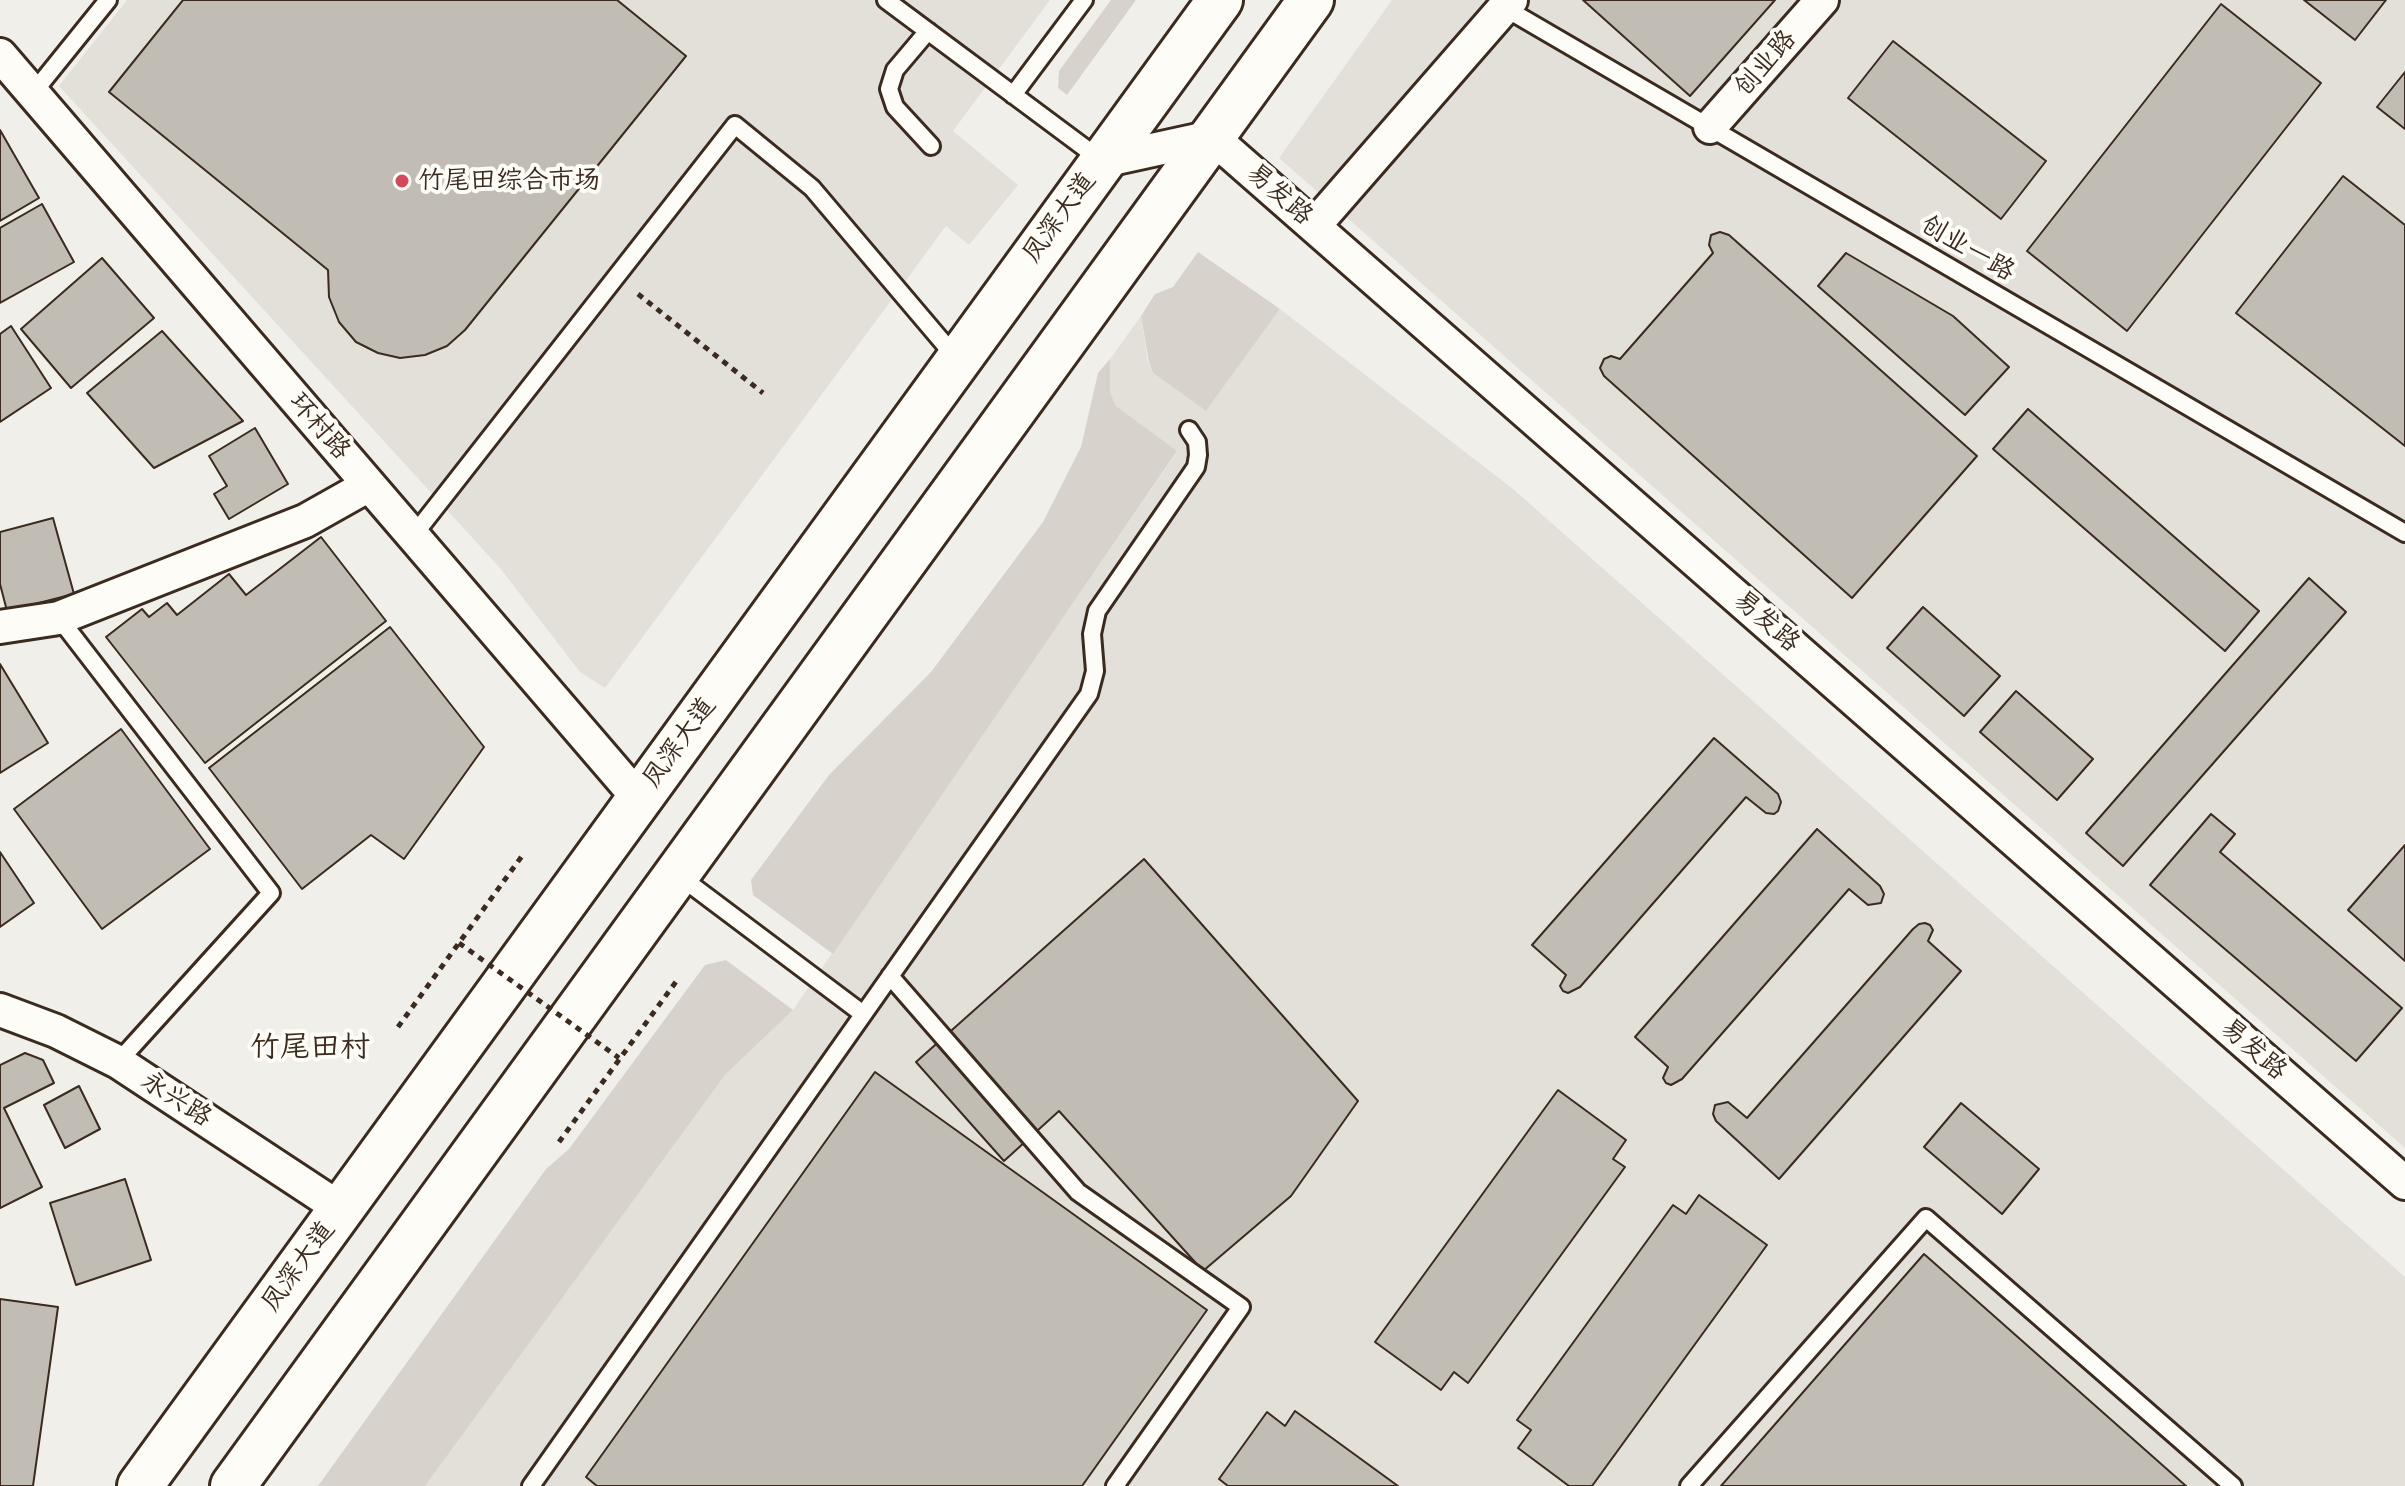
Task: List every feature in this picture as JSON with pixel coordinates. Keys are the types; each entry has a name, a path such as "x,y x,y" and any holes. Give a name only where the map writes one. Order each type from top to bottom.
{"highway":[{"name":"凤深大道","path":"140,1486 1220,0"},
{"path":"233,1486 1311,0"}],"street":[{"name":"创业路","path":"1710,127 1822,0"},
{"path":"1314,226 1508,4"},
{"name":"环村路","path":"0,55 639,799"},
{"path":"1102,161 1212,137"},
{"name":"易发路","path":"1212,137 2405,1183"},
{"path":"0,627 59,618 305,521 369,485"},
{"name":"永兴路","path":"0,1010 56,1031 118,1062 341,1209"}],"lane":[{"path":"33,93 108,0"},
{"path":"886,0 1102,161"},
{"path":"1013,95 1084,0"},
{"name":"创业一路","path":"1508,4 1710,127 2405,533"},
{"path":"928,31 895,70 889,89 895,107 931,146"},
{"path":"413,536 735,125 812,188 958,360"},
{"path":"531,1486 1089,694 1095,671 1092,634 1097,611 1196,467 1197,442 1189,430"},
{"path":"59,618 271,893 118,1062"},
{"path":"677,874 863,1014"},
{"path":"890,976 1078,1192 1241,1307 1115,1486"},
{"path":"1689,1486 1926,1218 2233,1486"}],"path":[{"path":"616,277 763,393"},
{"path":"398,1027 522,856"},
{"path":"459,943 619,1058"},
{"path":"559,1142 678,979"}],"shaded area":[{"name":"竹尾田综合市场","path":"127,0 1050,0 953,131 1018,185 969,245 946,226 605,688 580,672 500,568 59,86"},
{"path":"1111,0 1136,0 1067,95 1058,88 1059,71"},
{"path":"1392,0 2405,0 2405,1148 1279,158"},
{"path":"1198,252 1280,309 1206,411 1153,373 1141,316 1155,294 1173,287"},
{"path":"1280,309 1513,489 2405,1277 2405,1486 425,1486 725,1075 793,1010 1177,452 1116,406 1110,394 1110,359 1141,316 1148,362 1153,373 1206,411"},
{"path":"1110,359 1110,393 1116,406 1177,451 833,954 753,895 751,880 829,775 931,672 1043,522 1081,447 1098,373"},
{"path":"726,960 793,1010 725,1075 425,1486 318,1486 546,1169 569,1149 705,965"}],"building":[{"name":"竹尾田综合市场","path":"183,0 617,0 686,56 465,330 447,346 425,355 400,358 378,353 356,342 339,322 329,297 328,270 109,92"},
{"path":"1583,0 1775,0 1690,96"},
{"path":"2304,0 2386,0 2355,40"},
{"path":"2221,4 2321,83 2127,331 2027,251"},
{"path":"1893,41 2046,161 2001,219 1848,98"},
{"path":"2405,72 2405,129 2377,107"},
{"path":"0,130 39,198 0,221"},
{"path":"2343,176 2405,225 2405,446 2236,313"},
{"path":"42,204 74,262 0,303 0,228"},
{"path":"1720,232 1729,235 1977,456 1852,598 1604,376 1600,368 1604,359 1611,356 1620,359 1713,253 1709,245 1711,235"},
{"path":"1846,253 1953,316 2009,367 1965,415 1818,286"},
{"path":"102,258 154,318 71,388 21,329"},
{"path":"11,326 51,388 0,422 0,334"},
{"path":"162,331 243,421 154,468 87,393"},
{"path":"2028,409 2259,611 2225,651 1993,449"},
{"path":"255,428 288,484 229,519 214,494 227,486 209,456"},
{"path":"53,518 74,594 7,611 0,584 0,532"},
{"path":"321,537 386,621 205,763 106,637 142,609 149,617 167,603 177,615 229,574 246,595"},
{"path":"2309,578 2346,612 2123,866 2086,833"},
{"path":"1923,607 2000,676 1964,716 1887,648"},
{"path":"390,627 484,747 404,859 371,835 302,889 209,768"},
{"path":"0,664 48,743 0,773"},
{"path":"2016,691 2093,759 2057,800 1980,732"},
{"path":"121,729 210,849 102,929 14,809"},
{"path":"1714,738 1778,794 1781,802 1778,811 1766,813 1746,797 1580,987 1568,993 1563,991 1560,986 1566,975 1532,945"},
{"path":"2211,814 2235,834 2220,852 2402,1008 2356,1061 2150,885"},
{"path":"1817,829 1880,886 1884,894 1881,903 1868,905 1849,889 1682,1079 1671,1085 1666,1083 1663,1078 1668,1067 1635,1037"},
{"path":"2405,845 2405,961 2348,910"},
{"path":"0,852 34,903 0,927"},
{"path":"1144,859 1358,1101 1291,1196 1203,1271 1059,1111 1004,1161 916,1062"},
{"path":"1925,923 1933,930 1928,941 1961,971 1779,1179 1716,1121 1713,1114 1715,1105 1728,1102 1747,1118 1913,929"},
{"path":"25,1053 43,1060 54,1083 4,1108 42,1187 0,1208 0,1065"},
{"path":"875,1072 1207,1310 1082,1486 597,1486 586,1477"},
{"path":"79,1086 100,1129 65,1148 44,1105"},
{"path":"1558,1090 1626,1140 1613,1159 1625,1167 1468,1383 1454,1372 1441,1390 1375,1342"},
{"path":"1961,1103 2039,1169 2002,1214 1924,1147"},
{"path":"125,1179 151,1260 76,1285 50,1203"},
{"path":"1699,1195 1767,1245 1592,1486 1569,1486 1518,1448 1531,1430 1517,1420 1673,1205 1686,1214"},
{"path":"1924,1254 2186,1486 1721,1486"},
{"path":"0,1299 58,1307 33,1486 0,1486"},
{"path":"1295,1411 1398,1486 1228,1486 1219,1479 1267,1412 1285,1426"}],"place":[{"name":"竹尾田综合市场","path":"402,181"}],"district":[{"name":"竹尾田村","path":"310,1048"}]}
